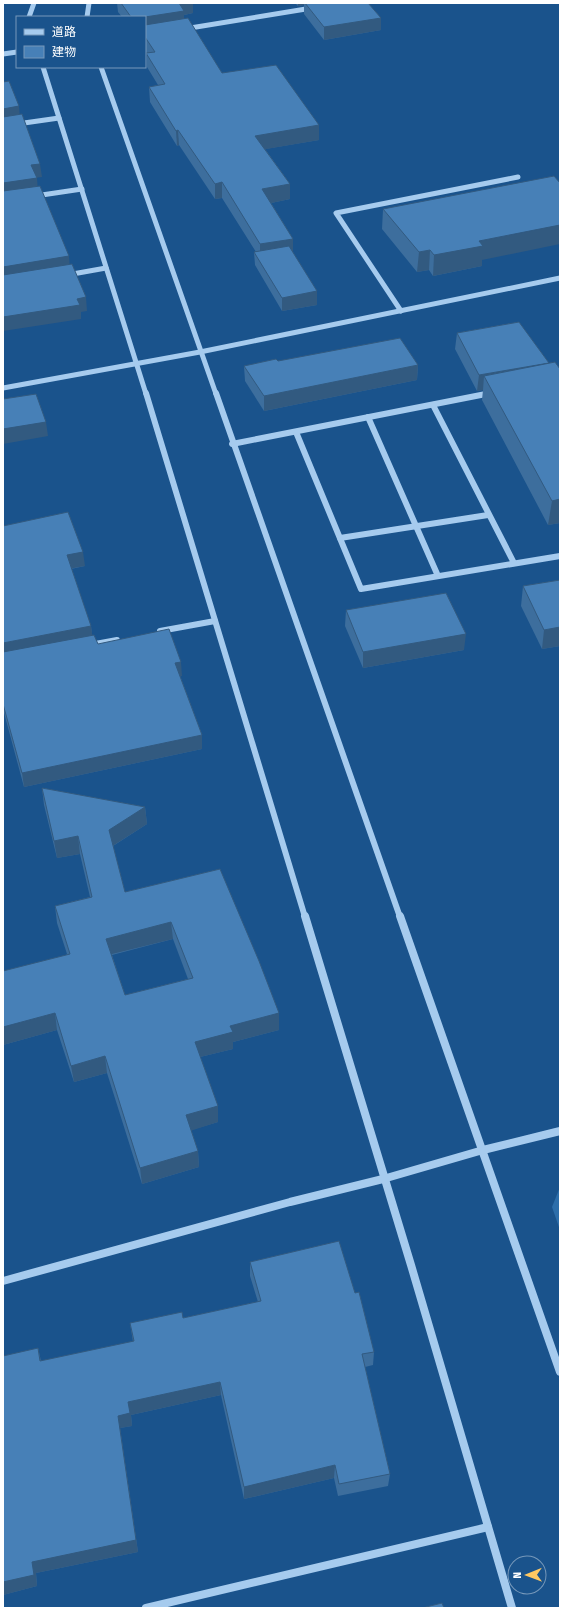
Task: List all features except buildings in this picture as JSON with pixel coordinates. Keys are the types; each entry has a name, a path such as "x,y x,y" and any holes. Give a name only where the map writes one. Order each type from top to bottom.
{"street":[{"path":"30,16 34,3"},
{"path":"87,16 89,3"},
{"path":"176,30 318,7"},
{"path":"3,54 16,52"},
{"path":"43,68 215,621 512,1608"},
{"path":"101,68 232,444 483,1150 560,1372"},
{"path":"3,126 59,118"},
{"path":"401,311 336,213 518,177"},
{"path":"27,198 82,189"},
{"path":"62,275 106,268"},
{"path":"3,388 200,352 560,278"},
{"path":"232,444 500,392"},
{"path":"433,405 488,515 514,563"},
{"path":"368,418 438,576"},
{"path":"296,432 361,589 560,556"},
{"path":"340,538 488,515"},
{"path":"152,633 215,621"},
{"path":"82,647 121,639"},
{"path":"3,1282 290,1202 384,1179 483,1150 560,1131"},
{"path":"146,1608 488,1526"}],"shaded area":[{"path":"560,1187 560,1230 552,1207"}]}
